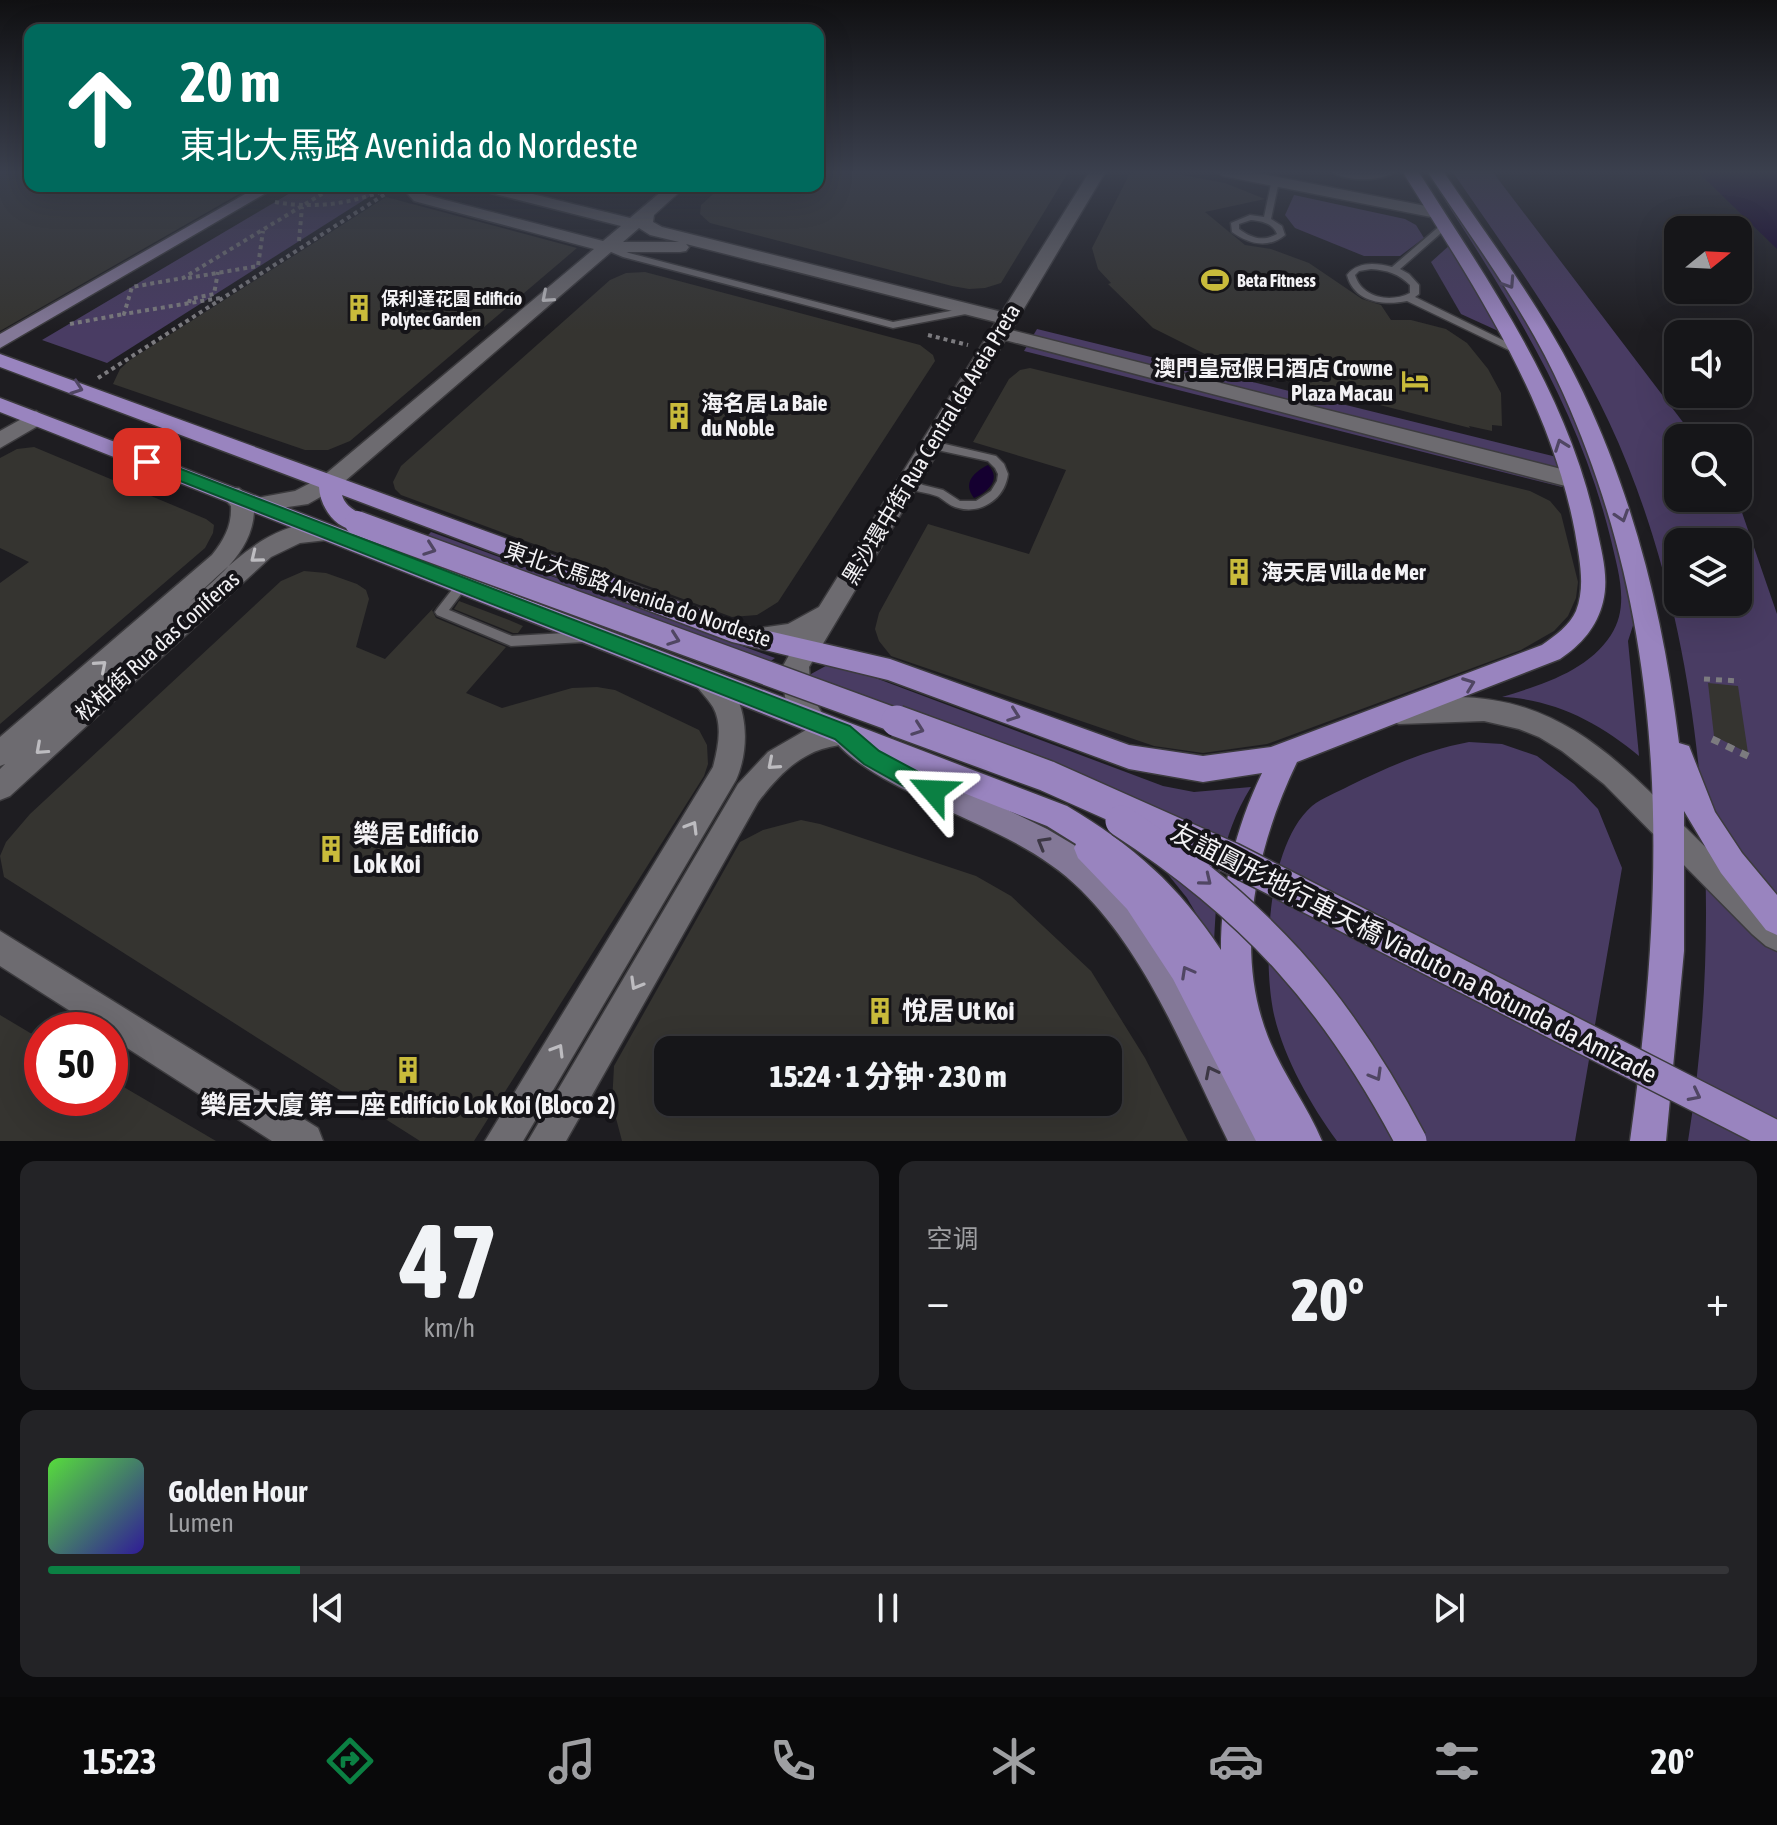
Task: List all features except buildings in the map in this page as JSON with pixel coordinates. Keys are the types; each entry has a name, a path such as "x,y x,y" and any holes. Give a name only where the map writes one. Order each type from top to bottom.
{"main road":[{"path":"0,342 216,224"},
{"name":"東北大馬路 Avenida do Nordeste","path":"0,360 741,635 890,670 1147,762 1184,768 1221,768 1256,764 1538,658 1561,646 1578,629 1589,611 1593,579 1587,527 1556,431 1520,352 1443,224"},
{"path":"1470,224 1530,314 1592,435 1611,482 1639,576 1655,652 1664,719 1671,833 1669,965 1648,1141"},
{"path":"0,405 1057,816 1097,838 1168,901 1199,942 1304,1141"},
{"name":"友誼圓形地行車天橋 Viaduto na Rotunda da Amizade","path":"330,482 330,499 334,507 357,523 1047,776 1231,858 1777,1137"},
{"path":"1664,719 1695,805 1745,881 1777,919"},
{"path":"843,733 871,757 1066,857 1102,892 1135,935 1172,996 1247,1141"},
{"path":"1250,1034 1235,955 1236,910 1251,835 1287,753"},
{"name":"友誼圓形地行車天橋 Viaduto na Rotunda da Amizade","path":"1047,776 1140,832 1188,866 1278,945 1319,990 1344,1024 1375,1072 1411,1141"},
{"path":"1057,816 1138,898 1185,967 1275,1141"}],"street":[{"path":"520,224 607,247 730,249"},
{"path":"258,505 300,498 330,482 634,224"},
{"path":"646,224 649,228 972,310 999,334 1573,480"},
{"name":"黑沙環中街 Rua Central da Areia Preta","path":"813,721 802,707 795,687 796,666 1066,224"},
{"path":"0,441 36,418"},
{"name":"松柏街 Rua das Coníferas","path":"3,748 220,561 231,548 243,521 242,503 231,494"},
{"name":"松柏街 Rua das Coníferas","path":"0,787 263,551 296,535 328,533"},
{"path":"741,635 765,638 789,635 810,626 834,605"},
{"path":"503,1141 726,771 733,738 728,703 706,680"},
{"path":"1396,712 1475,708 1517,716 1549,728 1580,746 1609,768 1777,935"},
{"path":"546,1141 754,784 767,767 798,746 843,733"},
{"path":"0,947 305,1141"}],"lane":[{"path":"1235,224 1239,234 1250,239 1276,239 1281,235 1280,229 1273,224"},
{"path":"1394,270 1436,224"},
{"path":"607,247 626,255 893,325 972,310"},
{"path":"1362,267 1394,270 1414,283 1416,291 1409,298 1394,301 1375,298 1357,288 1351,279 1354,271 1362,267"},
{"path":"1409,298 1520,352"},
{"path":"909,482 916,488 935,492 964,506 985,502 999,490 1003,474 996,459 943,444 932,445"},
{"path":"462,585 441,612 511,641 595,636"}],"path":[{"path":"183,278 272,224"},
{"path":"299,241 300,224"},
{"path":"80,389 337,224"},
{"path":"225,297 124,314 132,287 258,266 263,230"},
{"path":"189,303 190,299 214,294 218,272"},
{"path":"893,325 999,334"},
{"path":"1704,679 1740,681"},
{"path":"1712,739 1754,759"}],"shaded area":[{"path":"237,224 326,224 107,363 42,340"},
{"path":"1292,224 1415,224 1424,238 1400,256 1364,256"},
{"path":"1460,224 1468,224 1525,312 1585,429 1640,604 1628,641 1639,756 1608,733 1575,715 1540,702 1502,697 1562,675 1601,648 1617,624 1621,588 1596,488 1578,439 1535,348"},
{"path":"1488,224 1532,224 1664,397 1664,408 1672,408 1684,424 1664,424 1664,512 1742,512 1747,528 1664,528 1664,578 1642,504 1609,422 1556,325"},
{"path":"1752,224 1777,224 1777,249 1752,225"},
{"path":"1451,244 1507,335 1461,314 1431,262"},
{"path":"1037,329 1561,458 1562,487 1024,351"},
{"path":"988,465 994,475 992,484 974,498 969,488 971,478"},
{"path":"431,532 775,658 756,672 736,675 412,552"},
{"path":"1752,542 1777,614 1777,1141 1688,1141 1699,1054 1705,963 1705,869 1700,776 1687,682 1673,616 1752,616"},
{"path":"833,662 1163,786 1194,792 1251,787 1240,806 1226,844 1219,882 1214,944 1187,898 1133,831 811,690 811,674"},
{"path":"1469,742 1502,744 1537,756 1574,784 1598,809 1622,868 1575,1141 1337,1141 1298,1078 1273,1010 1269,932 1277,873 1297,824 1320,800 1408,760"}],"place":[{"name":"Beta Fitness","path":"1215,280"},
{"name":"保利達花園 Edificío Polytec Garden","path":"359,308"},
{"name":"澳門皇冠假日酒店 Crowne Plaza Macau","path":"1415,381"},
{"name":"海名居 La Baie du Noble","path":"679,416"},
{"name":"海天居 Villa de Mer","path":"1239,572"},
{"name":"樂居 Edifício Lok Koi","path":"331,849"},
{"name":"悅居 Ut Koi","path":"880,1011"},
{"name":"樂居大廈 第二座 Edifício Lok Koi (Bloco 2)","path":"408,1070"}],"route":[{"path":"147,462 843,733 871,757 933,791"}]}
